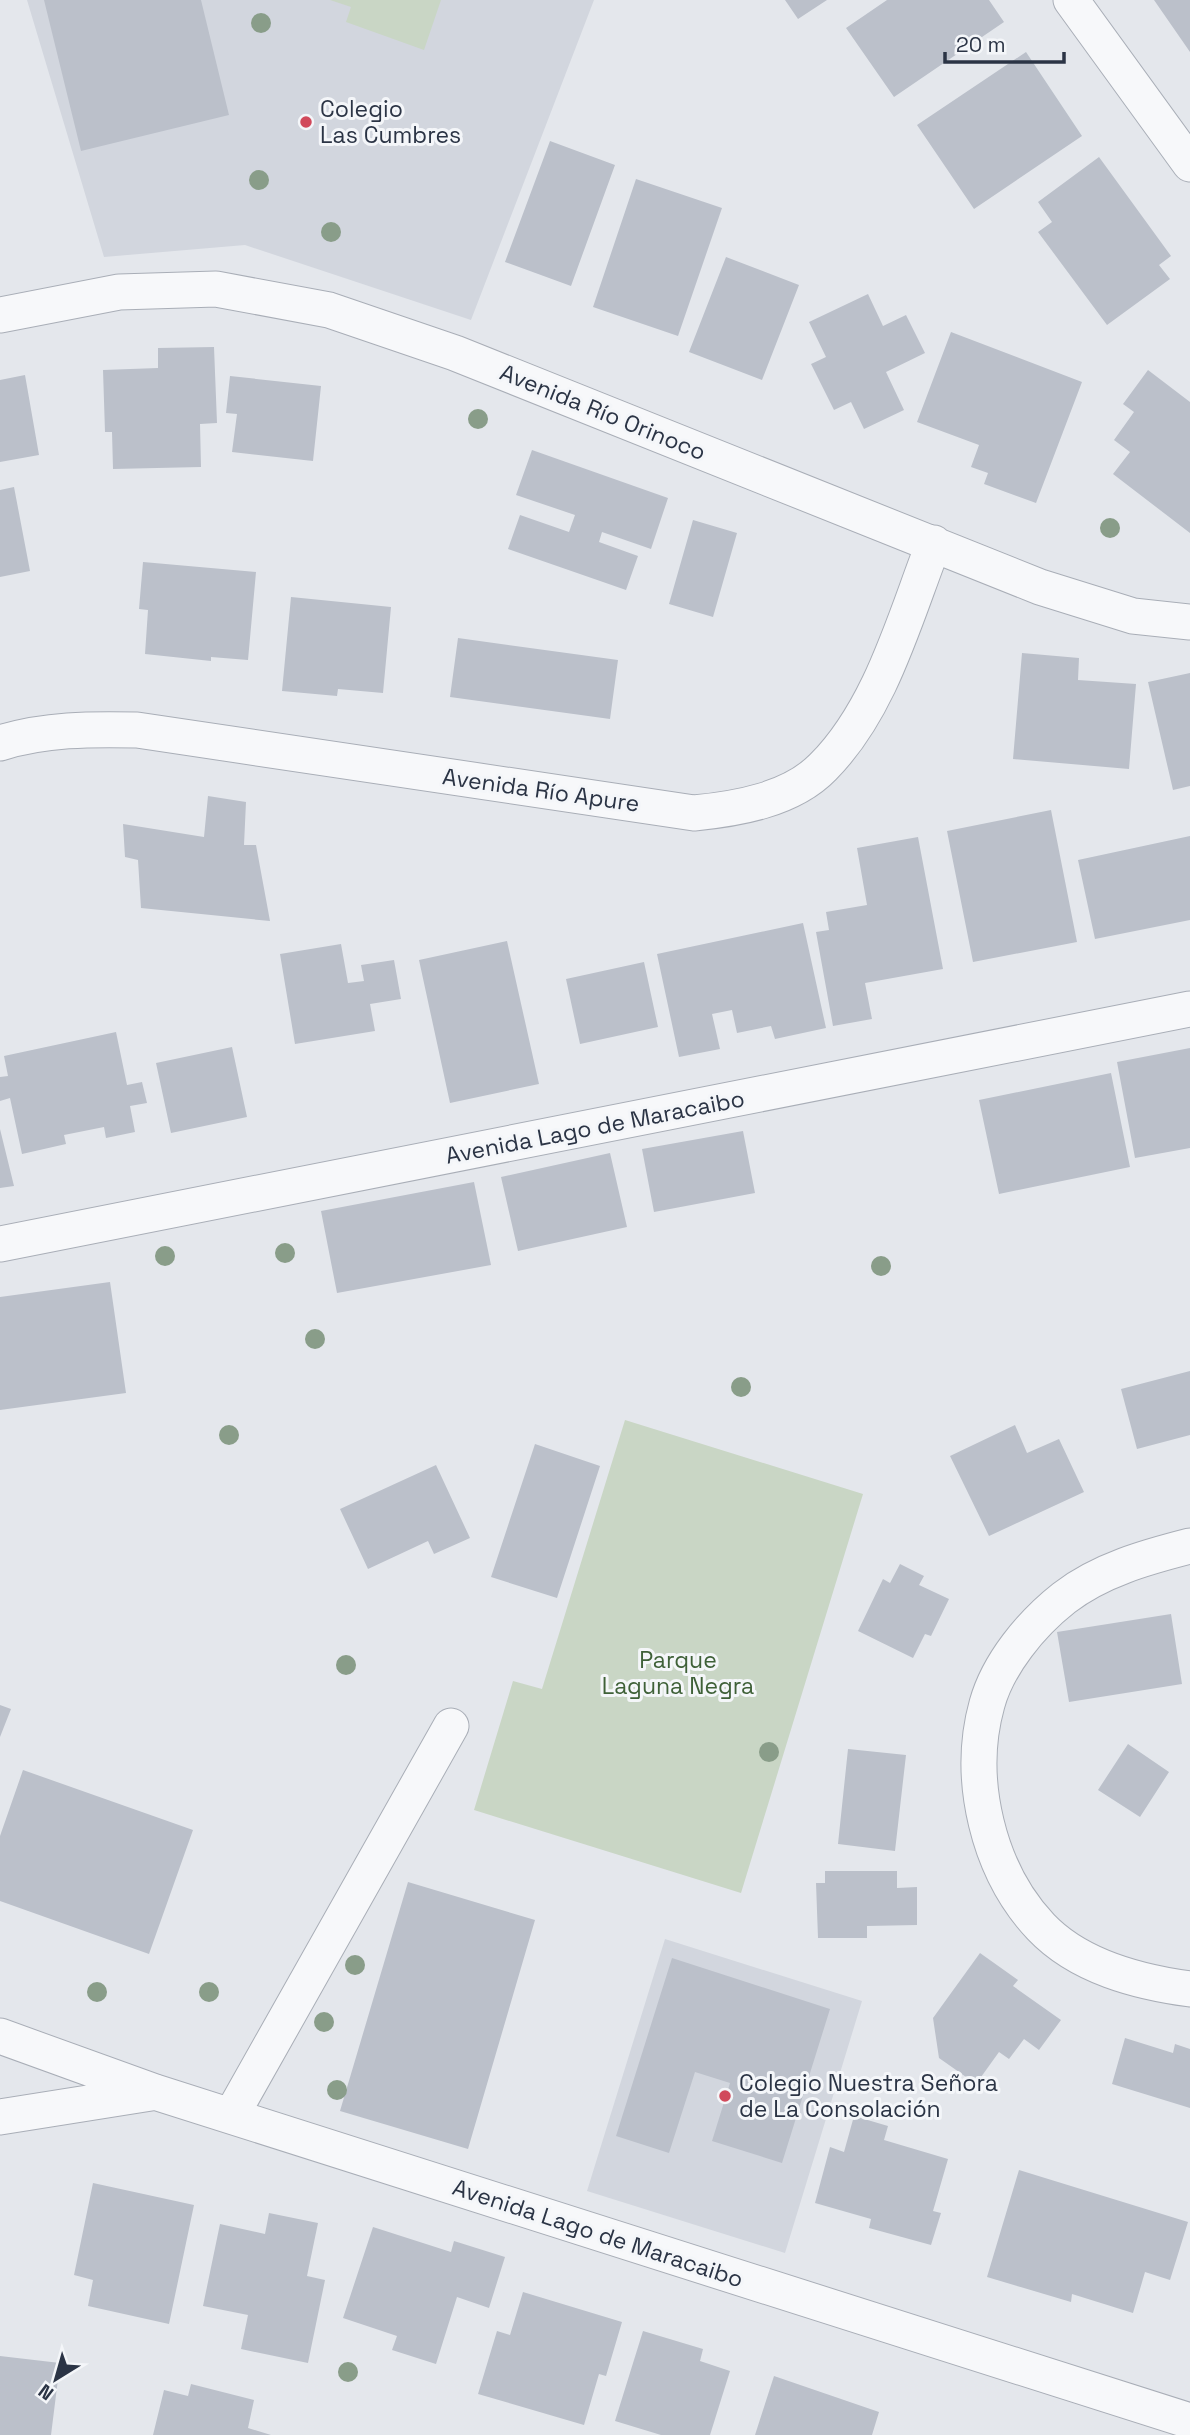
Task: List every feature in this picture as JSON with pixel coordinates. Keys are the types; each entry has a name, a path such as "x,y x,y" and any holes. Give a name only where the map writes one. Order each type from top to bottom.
{"street":[{"path":"1071,0 1190,164"},
{"name":"Avenida Río Orinoco","path":"0,315 119,292 216,289 329,310 455,353 934,542 1040,587 1133,616 1190,622"},
{"name":"Avenida Río Apure","path":"0,743 27,735 79,729 137,730 694,813 743,808 784,792 822,769 855,727 898,634 934,542"},
{"name":"Avenida Lago de Maracaibo","path":"0,1244 1190,1009"},
{"path":"1190,1546 1153,1555 1101,1576 1063,1598 1005,1662 987,1704 980,1751 981,1792 990,1838 1013,1889 1042,1927 1077,1955 1118,1973 1152,1984 1190,1989"},
{"path":"231,2116 451,1726"},
{"path":"0,2036 155,2092"},
{"name":"Avenida Lago de Maracaibo","path":"0,2117 155,2092 1190,2421"}],"shaded area":[{"name":"Colegio Las Cumbres","path":"27,0 594,0 471,320 245,245 104,257"},
{"name":"Colegio Nuestra Señora de La Consolación","path":"665,1939 862,2001 785,2253 587,2191"}],"green space":[{"path":"330,0 441,0 424,50 346,22 351,7"},
{"name":"Parque Laguna Negra","path":"625,1420 863,1494 741,1893 474,1810 513,1681 542,1689"}],"building":[{"path":"44,0 201,0 229,115 81,151"},
{"path":"785,0 827,0 798,19"},
{"path":"887,0 989,0 1004,22 894,97 846,28"},
{"path":"1154,0 1190,0 1190,52"},
{"path":"1026,52 1082,136 974,209 917,125"},
{"path":"550,141 615,165 571,286 505,262"},
{"path":"1099,157 1171,256 1159,265 1170,279 1107,325 1038,232 1052,222 1038,202"},
{"path":"636,179 722,208 678,336 593,307"},
{"path":"726,257 799,285 762,380 689,352"},
{"path":"868,294 883,326 906,315 925,353 886,372 904,410 864,429 851,402 834,410 811,364 826,357 809,322"},
{"path":"951,332 1082,382 1036,503 984,484 988,473 971,467 979,445 917,422"},
{"path":"214,347 217,423 200,424 201,467 113,469 112,432 105,432 103,370 158,368 158,348"},
{"path":"1148,370 1190,402 1190,533 1113,474 1130,452 1114,440 1134,412 1123,404"},
{"path":"25,375 39,455 0,462 0,380"},
{"path":"230,376 321,386 313,461 232,452 237,414 226,413"},
{"path":"532,450 668,498 651,549 602,532 599,542 638,556 626,590 508,549 520,515 569,532 575,515 516,495"},
{"path":"14,487 30,571 0,577 0,490"},
{"path":"693,520 737,533 713,617 669,604"},
{"path":"143,562 256,572 248,660 211,657 211,661 145,654 148,610 139,609"},
{"path":"291,597 391,607 383,693 338,689 337,696 282,691"},
{"path":"458,638 618,660 610,719 450,697"},
{"path":"1022,653 1079,658 1078,680 1136,684 1129,769 1013,759"},
{"path":"1190,673 1190,786 1173,790 1148,682"},
{"path":"208,796 246,802 244,845 256,845 270,921 141,908 138,860 125,857 123,824 204,837"},
{"path":"1051,810 1077,942 973,962 947,831"},
{"path":"1190,836 1190,920 1095,939 1078,860"},
{"path":"918,837 943,969 865,983 872,1019 833,1026 816,932 829,930 826,912 867,905 857,848"},
{"path":"803,923 826,1028 775,1039 771,1026 737,1033 732,1010 712,1014 720,1049 679,1057 657,954"},
{"path":"507,941 539,1084 450,1103 419,960"},
{"path":"341,944 348,983 364,981 361,965 394,960 401,999 370,1004 375,1031 295,1044 280,954"},
{"path":"644,962 658,1027 580,1044 566,979"},
{"path":"116,1032 127,1085 142,1082 147,1103 130,1106 135,1132 106,1138 104,1127 64,1135 66,1144 22,1154 10,1098 0,1101 0,1077 8,1076 4,1056"},
{"path":"232,1047 247,1117 171,1133 156,1063"},
{"path":"1190,1048 1190,1148 1135,1158 1117,1062"},
{"path":"1111,1073 1130,1167 999,1194 979,1100"},
{"path":"0,1129 14,1186 0,1188"},
{"path":"743,1131 755,1193 654,1212 642,1149"},
{"path":"610,1153 627,1227 518,1251 501,1177"},
{"path":"474,1182 491,1265 337,1293 321,1211"},
{"path":"110,1282 126,1393 0,1410 0,1297"},
{"path":"1190,1371 1190,1435 1137,1449 1121,1389"},
{"path":"1015,1425 1027,1453 1059,1439 1084,1492 989,1536 950,1456"},
{"path":"535,1444 600,1466 557,1598 491,1577"},
{"path":"436,1465 470,1538 434,1554 428,1541 368,1569 340,1509"},
{"path":"900,1564 924,1576 919,1585 949,1599 931,1636 925,1634 913,1658 858,1631 883,1579 890,1583"},
{"path":"1171,1614 1182,1684 1069,1702 1057,1632"},
{"path":"0,1705 11,1709 0,1737"},
{"path":"1128,1744 1169,1772 1140,1817 1098,1790"},
{"path":"848,1749 906,1755 895,1851 838,1844"},
{"path":"23,1770 193,1830 149,1954 0,1901 0,1836"},
{"path":"825,1871 897,1871 897,1888 917,1887 917,1925 867,1926 867,1938 818,1938 816,1883 825,1883"},
{"path":"408,1882 535,1920 468,2149 340,2111"},
{"path":"980,1953 1018,1980 1013,1986 1061,2020 1039,2050 1024,2039 1009,2059 999,2052 976,2084 939,2058 933,2018"},
{"path":"672,1958 830,2009 782,2163 712,2141 730,2083 695,2072 669,2153 616,2136"},
{"path":"1125,2038 1173,2053 1175,2044 1190,2049 1190,2108 1112,2084"},
{"path":"854,2116 888,2126 884,2140 948,2159 933,2211 941,2213 931,2245 869,2228 871,2219 815,2203 830,2147 844,2152"},
{"path":"1019,2170 1188,2222 1170,2280 1145,2272 1133,2313 1072,2294 1071,2302 987,2277"},
{"path":"93,2183 194,2205 169,2324 88,2306 93,2280 74,2275"},
{"path":"269,2213 318,2223 307,2276 325,2280 308,2363 241,2349 248,2315 203,2306 220,2224 265,2234"},
{"path":"373,2227 451,2252 454,2241 505,2257 489,2308 457,2297 436,2364 392,2350 397,2336 343,2318"},
{"path":"523,2292 622,2322 606,2376 599,2374 584,2425 478,2394 497,2331 510,2335"},
{"path":"643,2331 703,2349 700,2361 730,2371 710,2435 661,2435 615,2421"},
{"path":"0,2356 60,2363 51,2435 0,2435"},
{"path":"774,2376 879,2412 872,2435 755,2435"},
{"path":"191,2384 254,2400 248,2428 271,2435 153,2435 164,2390 188,2396"}],"place":[{"name":"Colegio Las Cumbres","path":"306,122"},
{"name":"Colegio Nuestra Señora de La Consolación","path":"725,2096"}]}
